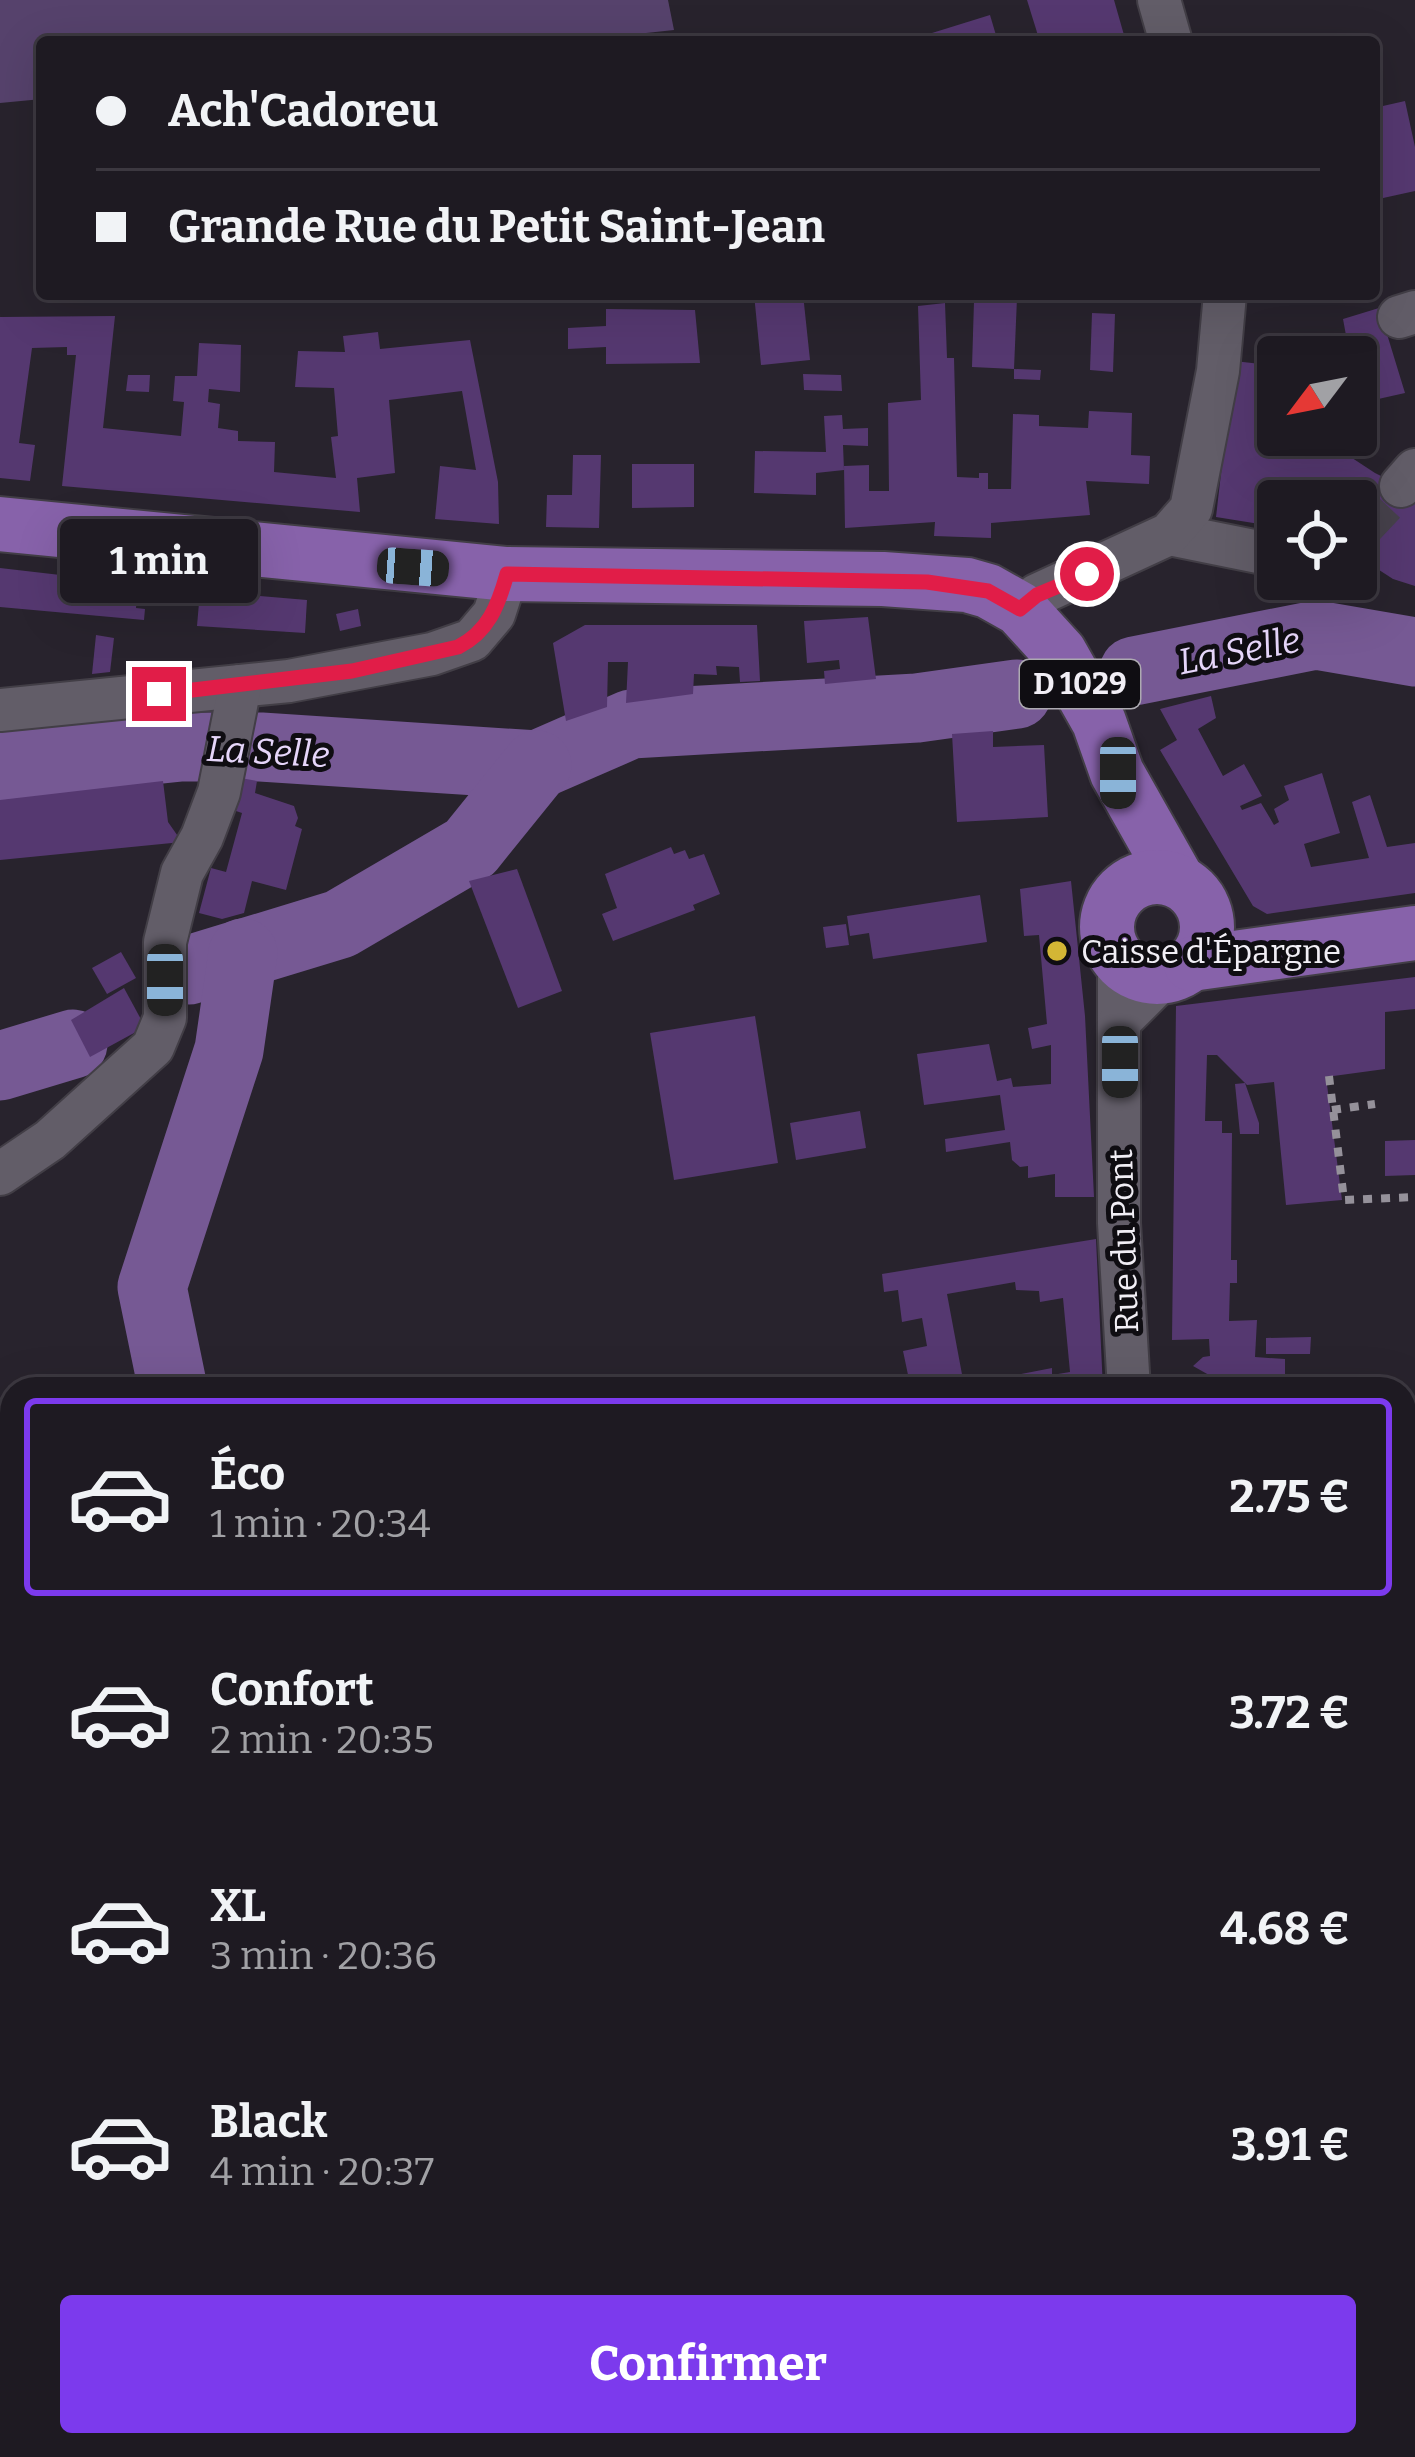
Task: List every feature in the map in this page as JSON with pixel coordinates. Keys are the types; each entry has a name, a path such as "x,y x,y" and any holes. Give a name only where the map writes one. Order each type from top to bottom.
{"main road":[{"name":"D 1029","path":"0,524 507,574 927,582 988,591 1020,609 1042,629 1082,688 1158,852 1191,896 1252,953"},
{"name":"D 1029","path":"1114,901 1118,773"},
{"path":"1158,967 1202,949 1207,930 1191,896 1149,877 1136,881 1114,901 1108,931 1158,967 1415,933"}],"street":[{"path":"1159,0 1170,36"},
{"path":"1020,609 1037,595 1168,534 1191,509 1218,371 1225,300"},
{"path":"1168,534 1257,552"},
{"path":"0,710 352,671 458,647 472,640 494,614 507,574"},
{"path":"0,1174 50,1140 153,1046 165,1018 165,942 182,873 220,792 240,686"},
{"name":"Rue du Pont","path":"1128,1377 1119,1223 1120,1022 1158,967"}],"path":[{"path":"1329,1076 1344,1200 1415,1197"},
{"path":"1332,1110 1375,1104"}],"shaded area":[{"path":"0,0 668,0 674,30 618,36 36,36 36,100 0,103"}],"building":[{"path":"1027,0 1114,0 1124,36 1038,36"},
{"path":"990,15 996,36 933,36"},
{"path":"1405,101 1415,147 1415,191 1380,199 1380,107"},
{"path":"755,300 804,300 810,360 761,365"},
{"path":"1017,300 1014,369 972,367 974,301"},
{"path":"945,303 947,358 954,358 957,477 979,478 979,473 988,473 988,489 1011,489 1013,414 1039,415 1039,426 1088,428 1089,411 1132,413 1131,455 1150,456 1149,484 1086,481 1090,515 991,523 991,538 934,536 935,522 845,528 844,466 869,465 869,491 889,491 888,403 921,400 918,306"},
{"path":"1379,308 1405,393 1377,399 1377,336 1346,336 1343,319"},
{"path":"606,309 695,310 700,363 606,364 606,347 568,349 568,328 606,326"},
{"path":"1092,313 1115,314 1113,372 1090,370"},
{"path":"115,316 103,428 181,436 184,402 173,401 175,376 197,376 199,343 241,345 240,392 209,389 208,402 220,404 218,428 238,431 238,441 275,442 274,472 336,478 331,437 338,436 334,388 295,387 298,351 345,352 343,336 378,332 380,349 470,340 498,482 499,524 435,519 440,466 476,470 462,391 389,400 395,473 357,478 360,512 62,486 76,355 67,355 67,347 32,348 19,443 35,445 30,481 0,478 0,317"},
{"path":"1234,361 1257,364 1257,456 1349,456 1415,493 1415,586 1377,569 1377,480 1257,480 1257,524 1216,517"},
{"path":"1014,369 1041,370 1040,380 1014,379"},
{"path":"803,374 841,375 842,391 804,390"},
{"path":"128,375 150,375 149,392 126,391"},
{"path":"842,415 843,429 868,428 868,446 843,445 844,470 816,473 816,495 754,493 755,451 826,452 824,416"},
{"path":"573,455 601,455 599,528 546,527 547,495 572,495"},
{"path":"632,464 694,464 694,507 632,508"},
{"path":"0,568 138,584 136,608 145,609 144,620 0,607"},
{"path":"200,591 307,600 305,633 197,626"},
{"path":"358,609 361,626 340,631 336,614"},
{"path":"868,617 876,679 825,684 824,671 840,669 839,660 807,663 804,621"},
{"path":"585,625 757,625 760,681 740,682 739,667 716,666 717,675 694,674 693,694 626,703 628,662 608,662 607,707 566,721 553,643"},
{"path":"96,635 114,638 110,672 92,674"},
{"path":"1211,696 1216,718 1198,729 1223,776 1244,764 1262,796 1240,806 1242,810 1261,803 1274,825 1279,822 1274,809 1289,800 1284,786 1322,773 1340,833 1304,844 1311,867 1369,858 1352,802 1370,795 1387,847 1415,843 1415,893 1267,914 1253,906 1160,750 1177,740 1160,709"},
{"path":"993,731 993,747 1044,745 1048,817 957,822 952,734"},
{"path":"235,777 257,781 255,793 294,806 295,826 302,829 286,890 252,881 244,913 222,919 199,913 211,868 226,872 242,813 227,808"},
{"path":"163,781 168,822 182,842 0,860 0,800"},
{"path":"671,847 674,854 685,850 689,859 704,854 720,894 693,905 695,910 613,941 602,914 617,908 605,874"},
{"path":"517,869 562,991 518,1008 469,881"},
{"path":"1071,881 1085,1016 1094,1197 1055,1197 1055,1174 1028,1178 1028,1166 1020,1167 1012,1160 1010,1142 946,1152 945,1139 1005,1130 1000,1095 924,1105 917,1054 989,1044 997,1081 1011,1078 1013,1087 1051,1084 1051,1045 1032,1049 1028,1028 1047,1024 1039,935 1024,936 1020,889"},
{"path":"980,895 987,942 873,959 869,933 850,936 847,916"},
{"path":"846,924 849,945 826,948 823,927"},
{"path":"121,952 136,978 107,994 92,968"},
{"path":"1415,977 1415,1009 1385,1012 1385,1069 1326,1077 1342,1200 1286,1205 1274,1082 1247,1085 1217,1055 1207,1055 1205,1121 1222,1121 1222,1133 1232,1133 1231,1260 1237,1260 1237,1283 1230,1283 1229,1321 1257,1320 1255,1357 1285,1359 1285,1377 1209,1377 1193,1366 1210,1356 1209,1339 1172,1340 1176,1006"},
{"path":"124,988 143,1023 90,1057 71,1020"},
{"path":"755,1016 778,1163 674,1180 650,1033"},
{"path":"1245,1083 1259,1134 1240,1134 1235,1084"},
{"path":"860,1111 866,1148 796,1160 790,1123"},
{"path":"1415,1140 1415,1175 1385,1176 1385,1141"},
{"path":"1096,1239 1102,1377 1005,1377 1052,1368 1052,1375 1070,1372 1063,1298 1040,1302 1039,1291 1016,1290 1015,1282 947,1294 963,1377 908,1377 903,1351 927,1346 922,1318 902,1322 898,1290 884,1292 882,1274"},
{"path":"1311,1337 1310,1354 1266,1354 1266,1338"}],"waterway":[{"name":"La Selle","path":"1134,671 1316,635 1415,652"},
{"name":"La Selle","path":"0,766 181,747 261,747 537,765 631,724 917,708 1017,694"},
{"name":"La Selle","path":"189,970 340,924 470,848 537,765"},
{"name":"La Selle","path":"171,1377 152,1287 229,1050 243,953"},
{"name":"La Selle","path":"0,1066 73,1044"}],"tunnel":[{"path":"1377,512 1401,486"}],"place":[{"name":"Caisse d'Épargne","path":"1057,951"}],"route":[{"path":"159,694 290,681 458,647 472,640 494,614 507,574 927,582 988,591 1020,609 1037,595 1087,574"}]}
